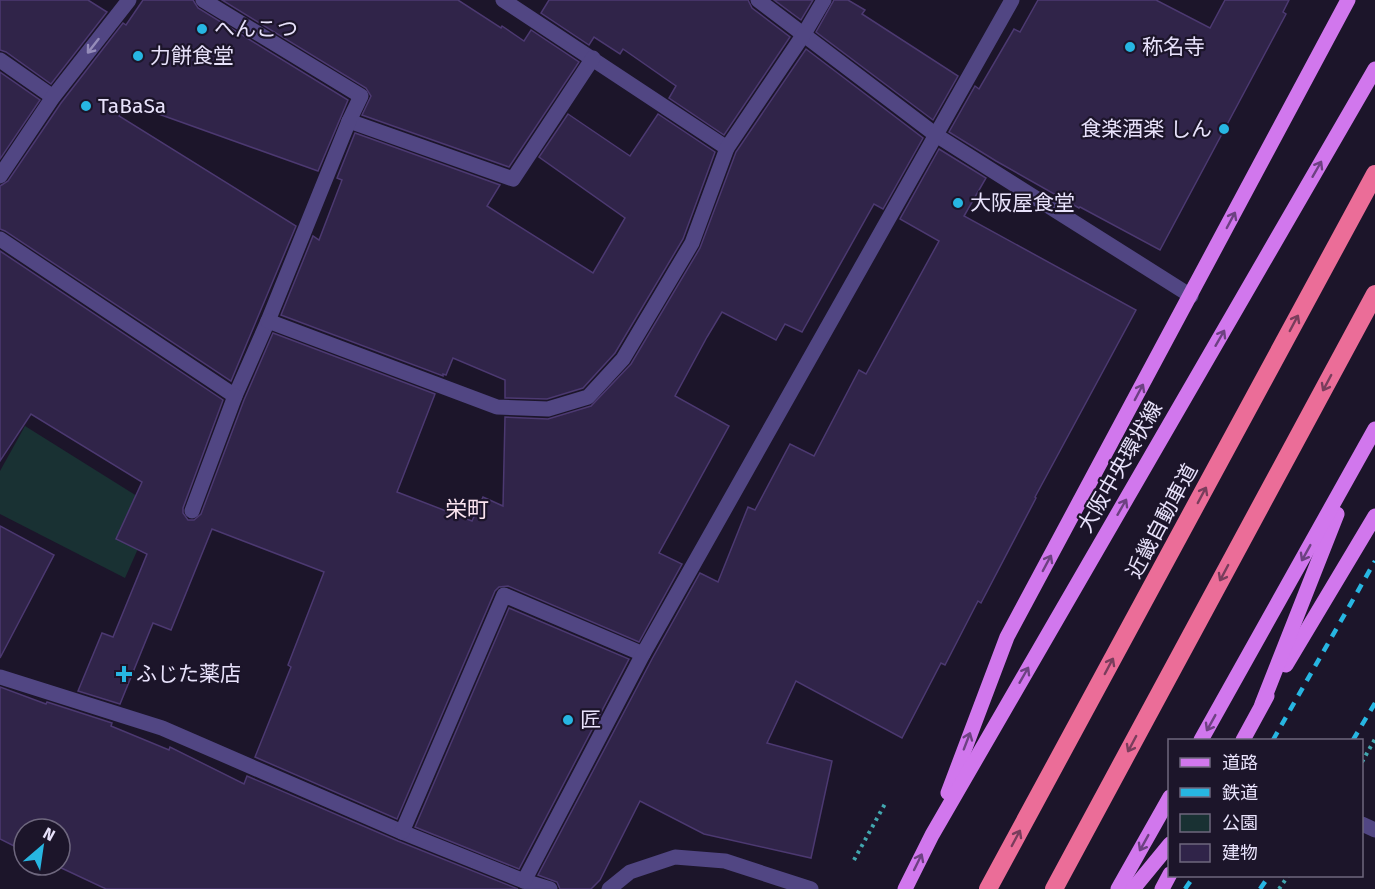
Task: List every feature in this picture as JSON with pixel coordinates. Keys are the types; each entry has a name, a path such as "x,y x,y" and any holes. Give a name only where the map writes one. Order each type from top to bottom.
{"highway":[{"name":"近畿自動車道","path":"988,889 1375,174"},
{"path":"1054,889 1375,294"}],"main road":[{"path":"932,835 1007,637 1348,0"},
{"name":"大阪中央環状線","path":"905,889 932,835 1371,75"},
{"path":"1202,739 1375,429"},
{"path":"1262,704 1359,458"},
{"path":"1244,739 1262,704 1375,516"},
{"path":"1118,889 1168,801"},
{"path":"1133,889 1168,846"}],"street":[{"path":"0,176 53,97 129,0"},
{"path":"192,511 235,396 361,96 203,0"},
{"path":"502,0 727,148"},
{"path":"758,0 936,135 1191,296"},
{"path":"268,321 497,407 548,409 588,397 623,359 692,243 727,148 804,34 824,0"},
{"path":"524,881 643,654 1012,0"},
{"path":"349,121 513,179 593,58"},
{"path":"0,60 53,97"},
{"path":"0,239 235,396"},
{"path":"402,832 504,595 643,654"},
{"path":"0,677 162,728 402,832 524,881 550,889"},
{"path":"609,889 630,872 675,857 725,861 811,889"}],"path":[{"path":"1363,760 1375,739"},
{"path":"854,860 886,802"}],"green space":[{"path":"25,426 156,508 125,578 0,514 0,471"}],"building":[{"path":"0,0 88,0 107,12 51,84 0,50"},
{"path":"143,0 193,0 198,8 348,100 318,171 125,102 119,116 296,226 231,381 0,229 0,186 8,181 61,103 123,23 126,25"},
{"path":"222,0 458,0 524,41 531,30 579,62 509,167 362,115 371,96 366,88"},
{"path":"549,0 748,0 752,8 790,37 724,135 669,98 676,86 623,49 620,54 594,37 589,45 541,13"},
{"path":"774,0 813,0 801,20"},
{"path":"834,0 848,0 865,10 862,14 958,76 933,120 816,32"},
{"path":"1038,0 1156,0 1210,28 1225,0 1289,0 1283,12 1286,14 1160,250 1079,208 949,132 975,86 979,89 1014,29 1020,32"},
{"path":"806,49 923,138 883,209 874,204 802,332 785,324 776,340 722,312 707,337 675,396 729,426 659,553 682,564 639,642 508,586 499,587 495,591 397,819 255,757 291,667 288,665 324,572 212,529 171,630 153,623 120,704 78,691 102,633 113,637 147,554 116,539 142,482 31,414 0,461 0,251 223,400 183,508 183,513 188,520 194,520 201,514 244,400 273,333 435,394 397,492 472,521 483,497 503,506 505,417 548,419 591,406 631,364 700,248 736,152"},
{"path":"0,72 40,100 0,159"},
{"path":"568,114 630,156 658,114 715,152 683,239 615,353 583,388 547,399 505,398 505,380 453,358 446,375 443,374 443,376 281,315 313,236 319,240 342,180 337,178 355,133 500,185 487,206 593,273 625,218 539,157"},
{"path":"939,149 986,178 964,216 1136,310 1035,497 981,603 978,601 945,665 941,663 902,738 796,681 767,743 832,761 811,858 704,834 640,801 600,880 591,889 560,889 557,882 538,875 700,573 718,582 748,507 755,510 790,444 814,456 859,370 866,374 939,241 900,219"},
{"path":"0,526 54,555 0,658"},
{"path":"509,608 629,659 519,869 415,827"},
{"path":"0,687 46,704 47,702 112,723 111,726 169,750 170,747 244,784 247,776 398,841 518,889 106,889 72,873 72,817 12,817 12,845 0,839"}],"railway":[{"path":"1274,739 1375,561"},
{"path":"1354,739 1375,703"},
{"path":"1185,889 1193,877"},
{"path":"1260,889 1268,877"}],"place":[{"name":"へんこつ","path":"202,29"},
{"name":"称名寺","path":"1130,47"},
{"name":"力餅食堂","path":"138,56"},
{"name":"TaBaSa","path":"86,106"},
{"name":"食楽酒楽 しん","path":"1224,129"},
{"name":"大阪屋食堂","path":"958,203"},
{"name":"ふじた薬店","path":"124,674"},
{"name":"匠","path":"568,720"}],"district":[{"name":"栄町","path":"467,509"}]}
